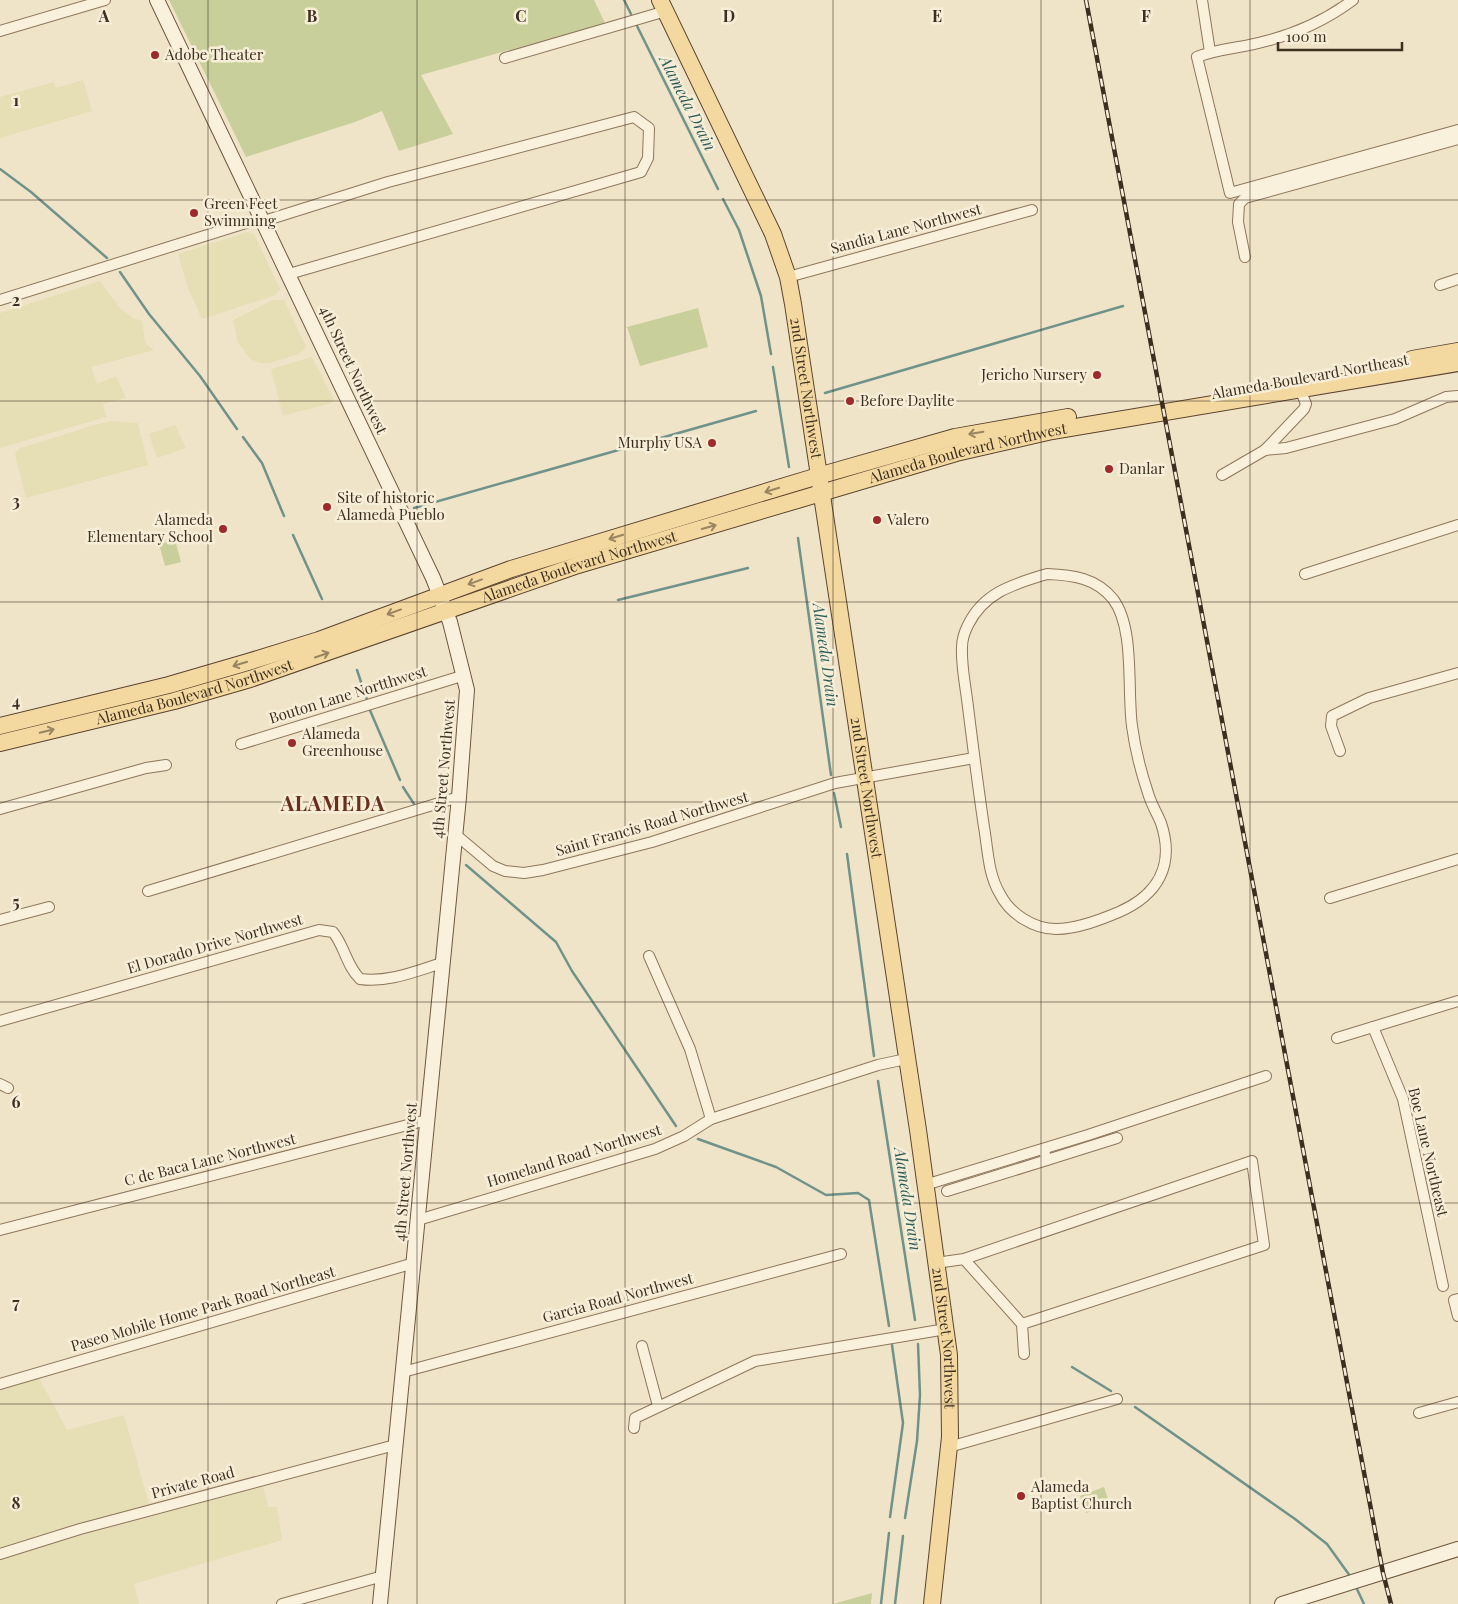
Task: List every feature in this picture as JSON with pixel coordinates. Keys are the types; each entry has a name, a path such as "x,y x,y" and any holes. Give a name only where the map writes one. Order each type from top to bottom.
{"main road":[{"name":"4th Street Northwest","path":"157,0 290,274 442,602 464,675 467,705 459,797 380,1604"},
{"name":"2nd Street Northwest","path":"663,5 773,234 788,277 865,776 949,1355 949,1448 932,1604"},
{"name":"Alameda Boulevard Northeast","path":"1163,406 1458,351"},
{"name":"Alameda Boulevard Northeast","path":"1163,406 1300,389 1458,363"},
{"name":"Alameda Boulevard Northwest","path":"0,726 169,685 442,602 821,494 956,453 1163,406"},
{"name":"Alameda Boulevard Northwest","path":"0,743 174,701 250,679 323,655 442,602 572,550 818,476 955,437 1163,406"},
{"path":"1282,1604 1458,1549"}],"street":[{"path":"0,31 105,0"},
{"path":"1202,0 1210,52"},
{"path":"1353,0 1333,15 1308,27 1265,42 1210,52 1197,57 1230,193 1458,130"},
{"path":"505,58 663,5"},
{"path":"0,300 231,228 264,221 388,182 634,116 649,128 648,158 642,172 290,274"},
{"path":"1245,257 1238,222 1239,204 1245,198 1458,139"},
{"name":"Sandia Lane Northwest","path":"788,277 1032,210"},
{"path":"1440,284 1458,279"},
{"path":"1222,475 1265,450 1304,409 1306,404 1300,389"},
{"path":"1265,450 1286,448 1394,419 1446,397 1458,396"},
{"path":"1305,574 1458,525"},
{"path":"1046,574 1069,575 1087,579 1102,588 1121,612 1128,635 1129,700 1132,729 1140,768 1161,824 1166,846 1161,880 1148,895 1131,907 1097,921 1057,929 1037,926 1018,915 1001,897 992,878 974,758 962,647 966,627 976,610 991,595 1012,584 1046,574"},
{"path":"1340,752 1331,726 1332,716 1369,698 1458,673"},
{"name":"Bouton Lane Nortthwest","path":"241,744 464,675"},
{"name":"Saint Francis Road Northwest","path":"455,834 493,866 505,871 524,873 543,870 652,842 835,783 865,776 974,758"},
{"path":"0,810 146,768 166,765"},
{"path":"148,891 459,797"},
{"path":"1330,898 1458,859"},
{"path":"0,920 49,907"},
{"name":"El Dorado Drive Northwest","path":"0,1021 319,930 333,932 341,942 349,965 360,979 371,981 397,976 442,963"},
{"path":"649,956 690,1049 711,1119"},
{"path":"1336,1038 1458,1001"},
{"name":"Boe Lane Northeast","path":"1373,1028 1403,1099 1444,1286"},
{"name":"Homeland Road Northwest","path":"418,1220 655,1150 684,1136 711,1119 878,1065 906,1059"},
{"path":"924,1185 1043,1149 1266,1076"},
{"name":"C de Baca Lane Northwest","path":"0,1230 427,1120"},
{"path":"947,1191 1117,1138"},
{"path":"1043,1149 1047,1160"},
{"path":"936,1263 964,1259 1252,1161 1264,1245 1022,1324"},
{"name":"Garcia Road Northwest","path":"402,1372 841,1254"},
{"path":"964,1259 1022,1324 1024,1354"},
{"name":"Paseo Mobile Home Park Road Northeast","path":"0,1384 414,1263"},
{"path":"1458,1299 1454,1300 1458,1316"},
{"path":"634,1428 636,1418 755,1361 946,1329"},
{"path":"642,1346 658,1406"},
{"path":"949,1448 1116,1399"},
{"path":"1420,1413 1458,1402"},
{"name":"Private Road","path":"0,1554 80,1529 395,1445"},
{"path":"282,1604 383,1576"}],"shaded area":[{"path":"83,80 92,111 0,138 0,97 54,82 56,88"},
{"path":"247,232 254,234 280,289 276,295 202,319 188,288 178,254"},
{"path":"100,281 121,309 133,318 142,321 145,343 154,350 91,367 97,384 116,376 126,398 103,404 106,417 0,448 0,313"},
{"path":"273,300 284,300 306,347 299,354 270,363 260,363 250,359 238,342 233,320"},
{"path":"312,357 334,400 331,403 283,416 271,369"},
{"path":"112,421 138,423 148,465 26,498 15,455 18,449"},
{"path":"175,425 186,448 157,458 149,434"},
{"path":"39,1378 67,1430 124,1415 149,1504 261,1477 268,1507 277,1507 282,1540 134,1584 139,1604 0,1604 0,1388"}],"green space":[{"path":"169,0 594,0 605,23 421,75 453,134 399,151 382,111 355,122 246,157"},
{"path":"698,308 708,347 640,366 627,327"},
{"path":"175,540 181,562 165,566 159,544"},
{"path":"1104,1487 1110,1505 1086,1513 1080,1496"},
{"path":"872,1593 871,1604 833,1604"}],"waterway":[{"name":"Alameda Drain","path":"624,0 631,14"},
{"name":"Alameda Drain","path":"637,26 718,189"},
{"path":"0,169 31,192 107,258"},
{"name":"Alameda Drain","path":"723,199 739,230 761,296 771,354"},
{"path":"120,272 149,314 200,376 237,429"},
{"path":"825,393 1123,306"},
{"name":"Alameda Drain","path":"773,367 789,467"},
{"path":"414,508 756,411"},
{"path":"243,437 262,463 284,516"},
{"path":"293,535 322,599"},
{"name":"Alameda Drain","path":"798,538 831,775"},
{"path":"618,600 748,568"},
{"path":"357,670 367,700"},
{"path":"369,708 400,780"},
{"path":"403,787 416,807"},
{"path":"834,793 841,827"},
{"name":"Alameda Drain","path":"847,854 874,1056"},
{"path":"466,865 556,942 572,971 676,1126"},
{"name":"Alameda Drain","path":"878,1081 915,1320"},
{"path":"698,1139 776,1167 826,1195 858,1193 869,1200 889,1326"},
{"name":"Alameda Drain","path":"905,1518 917,1441 920,1395 918,1344"},
{"path":"890,1517 903,1423 892,1345"},
{"path":"1072,1367 1111,1391"},
{"path":"1135,1407 1295,1519 1327,1544 1350,1576"},
{"path":"881,1604 889,1533"},
{"name":"Alameda Drain","path":"895,1604 903,1536"},
{"path":"1356,1587 1364,1604"}],"railway":[{"path":"1086,0 1383,1573 1391,1604"}],"place":[{"name":"Adobe Theater","path":"155,55"},
{"name":"Green Feet Swimming","path":"194,213"},
{"name":"Jericho Nursery","path":"1097,375"},
{"name":"Before Daylite","path":"850,401"},
{"name":"Murphy USA","path":"712,443"},
{"name":"Danlar","path":"1109,469"},
{"name":"Site of historic Alameda Pueblo","path":"327,507"},
{"name":"Valero","path":"877,520"},
{"name":"Alameda Elementary School","path":"223,529"},
{"name":"Alameda Greenhouse","path":"292,743"},
{"name":"Alameda Baptist Church","path":"1021,1496"}],"district":[{"name":"ALAMEDA","path":"333,804"}]}
